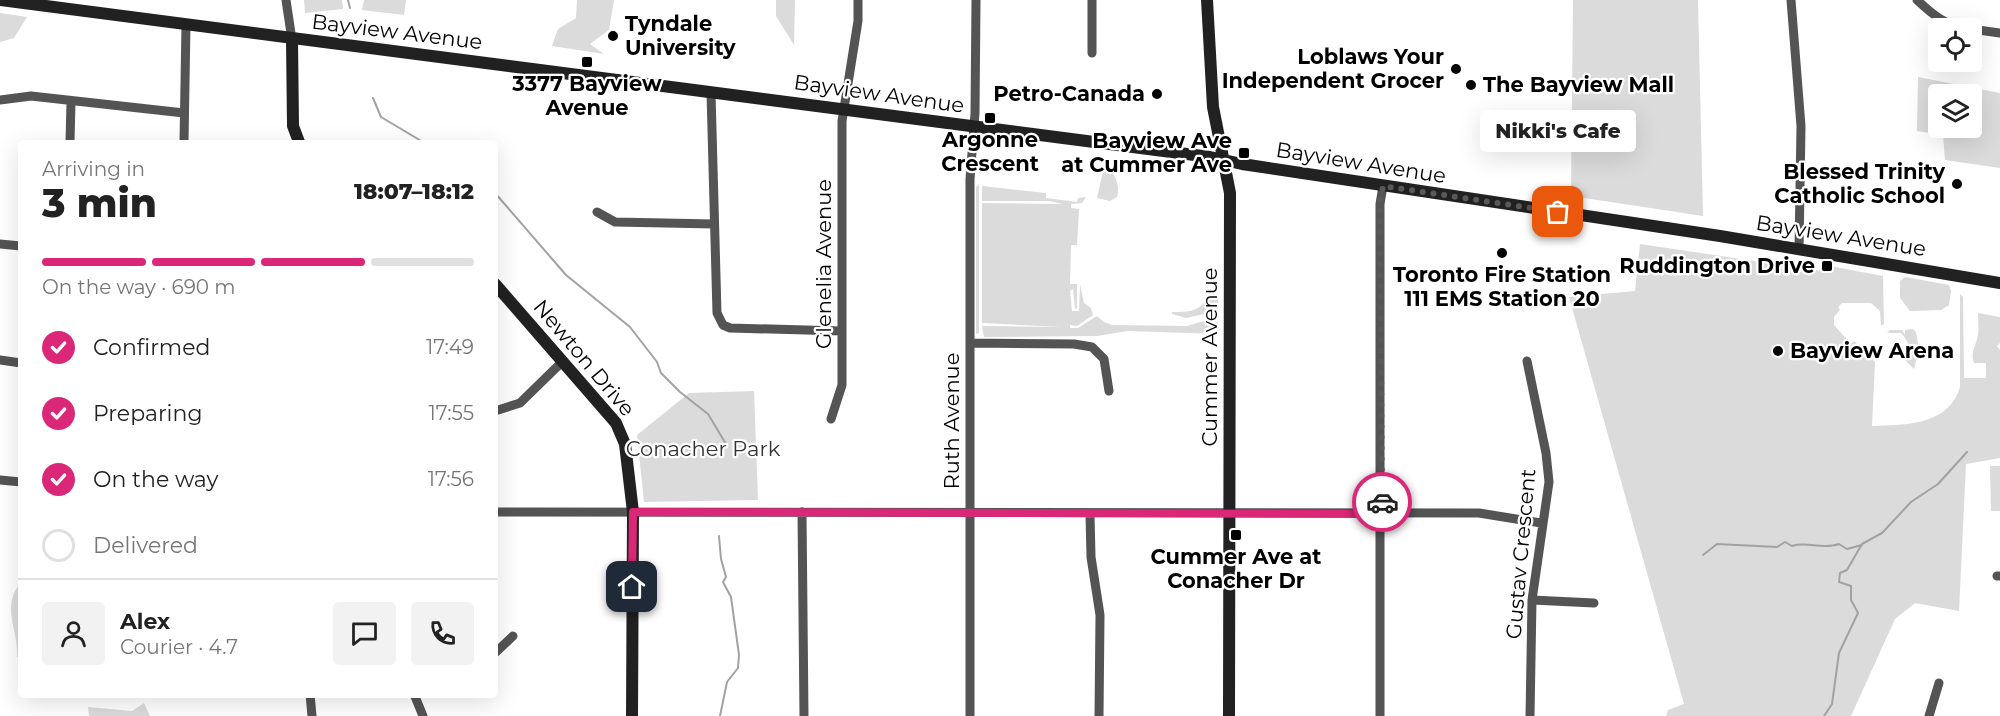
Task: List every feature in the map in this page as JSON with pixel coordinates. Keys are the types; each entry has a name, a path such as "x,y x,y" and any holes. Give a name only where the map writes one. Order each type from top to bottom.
{"main road":[{"name":"Bayview Avenue","path":"0,0 292,40 420,53 1224,159 2000,282"},
{"name":"Cummer Avenue","path":"1207,0 1213,107 1230,193 1230,716"},
{"path":"292,40 294,126 298,140"},
{"name":"Newton Drive","path":"498,287 620,430 625,444 633,512 632,716"}],"street":[{"path":"286,0 292,40"},
{"name":"Glenelia Avenue","path":"831,419 842,385 842,121 858,21 858,0"},
{"path":"974,126 976,0"},
{"path":"1092,0 1092,53"},
{"path":"1791,0 1801,126 1799,250"},
{"path":"1917,0 1939,18"},
{"path":"184,140 186,24"},
{"path":"1982,31 2000,33"},
{"path":"711,93 717,313 723,325 730,328 841,331"},
{"path":"0,100 31,96 184,113"},
{"path":"70,140 71,102"},
{"name":"Ruth Avenue","path":"970,716 970,179 974,126"},
{"path":"1380,716 1382,514 1380,204 1383,186"},
{"path":"597,212 615,222 714,224"},
{"path":"0,244 18,246"},
{"path":"970,343 1074,344 1092,347 1104,359 1109,391"},
{"path":"0,360 18,363"},
{"path":"498,410 520,403 563,361"},
{"name":"Gustav Crescent","path":"1527,361 1546,453 1549,482 1541,523 1532,600 1530,716"},
{"path":"0,480 18,482"},
{"path":"498,512 1479,513 1541,523"},
{"path":"802,513 804,716"},
{"path":"1090,514 1090,557 1100,615 1100,716"},
{"path":"1532,600 1594,603"},
{"path":"498,650 513,636"},
{"path":"1929,716 1939,683"},
{"path":"310,698 312,716"},
{"path":"416,698 423,716"}],"green space":[{"path":"304,0 342,0 343,9 305,13"},
{"path":"364,0 406,0 404,15 362,10"},
{"path":"577,0 614,0 609,30 590,44 604,54 552,46 558,29 576,18"},
{"path":"776,0 795,0 794,45 776,16"},
{"path":"1573,0 1698,0 1703,216 1571,196"},
{"path":"0,13 27,17 14,38 0,42"},
{"path":"1918,77 1954,84 1928,84 1928,133 1917,131"},
{"path":"1982,89 2000,93 2000,168 1945,160 1943,138 1982,138"},
{"path":"1105,162 1118,187 1117,197 1110,201 1097,198"},
{"path":"979,184 979,333 976,334 976,187"},
{"path":"982,186 1046,193 1046,198 1077,202 1078,198 1086,197 1082,203 1071,204 1071,208 1079,209 1077,245 1071,245 1070,284 1077,284 1077,309 1073,289 1070,291 1072,311 1079,311 1080,284 1084,303 1091,308 1093,315 1077,326 1070,325 1070,328 1078,328 1097,316 1112,325 1187,326 1207,320 1218,322 1218,334 1128,331 1097,336 984,337 982,326 1062,327 982,323 982,203 1063,204 1049,201 982,201"},
{"path":"1640,244 1829,272 1830,266 1883,276 1884,324 1881,326 1880,311 1871,303 1842,303 1834,317 1834,325 1851,344 1854,341 1875,362 1872,426 1899,425 1925,420 1936,416 1954,400 1960,387 1960,294 1963,297 1964,378 1986,378 1986,363 1974,363 1973,359 1978,335 1978,313 2000,317 2000,343 1997,346 2000,350 2000,458 1966,464 1959,611 1915,603 1895,619 1851,716 1666,716 1668,710 1684,704 1569,297 1635,291"},
{"path":"1905,277 1949,285 1951,291 1949,305 1941,310 1910,311 1900,298 1900,281"},
{"path":"1210,292 1218,294 1218,311 1186,318 1172,314 1172,312 1197,309 1204,303"},
{"path":"1913,329 1916,332 1919,350 1914,369 1905,360 1910,355 1910,351 1901,333 1887,333 1890,330 1902,330 1905,335 1905,330"},
{"name":"Conacher Park","path":"754,391 758,500 644,502 637,435 689,393"},
{"path":"1990,466 2000,466 2000,511 1991,511"},
{"path":"18,587 18,657 11,610"},
{"path":"144,703 150,716 89,716 88,707 132,711"}],"waterway":[{"path":"348,0 350,8"},
{"path":"373,98 381,117 420,140"},
{"path":"498,196 566,275 630,327 657,362 661,373 680,392 708,414 726,444"},
{"path":"1824,716 1832,704 1839,653 1858,613 1851,600 1851,586 1839,582 1840,573 1847,570 1862,544 1882,533 1911,502 1938,484 1967,452"},
{"path":"719,536 721,559 726,577 723,582 731,597 739,655 738,668 727,682 720,716"},
{"path":"1703,555 1717,544 1777,547 1785,542 1792,546 1839,544 1847,549 1862,545"}],"way so far":[{"path":"1382,502 1380,204 1383,186 1558,212"}],"place":[{"name":"Tyndale University","path":"613,36"},
{"name":"3377 Bayview Avenue","path":"587,62"},
{"name":"Loblaws Your Independent Grocer","path":"1456,69"},
{"name":"The Bayview Mall","path":"1471,85"},
{"name":"Petro-Canada","path":"1157,94"},
{"name":"Argonne Crescent","path":"990,118"},
{"name":"Bayview Ave at Cummer Ave","path":"1244,153"},
{"name":"Blessed Trinity Catholic School","path":"1957,184"},
{"name":"Nikki's Cafe","path":"1558,212"},
{"name":"Toronto Fire Station 111 EMS Station 20","path":"1502,253"},
{"name":"Ruddington Drive","path":"1827,266"},
{"name":"Bayview Arena","path":"1778,351"},
{"name":"Cummer Ave at Conacher Dr","path":"1236,535"}],"route":[{"path":"632,587 633,512 1382,514 1382,502"}]}
